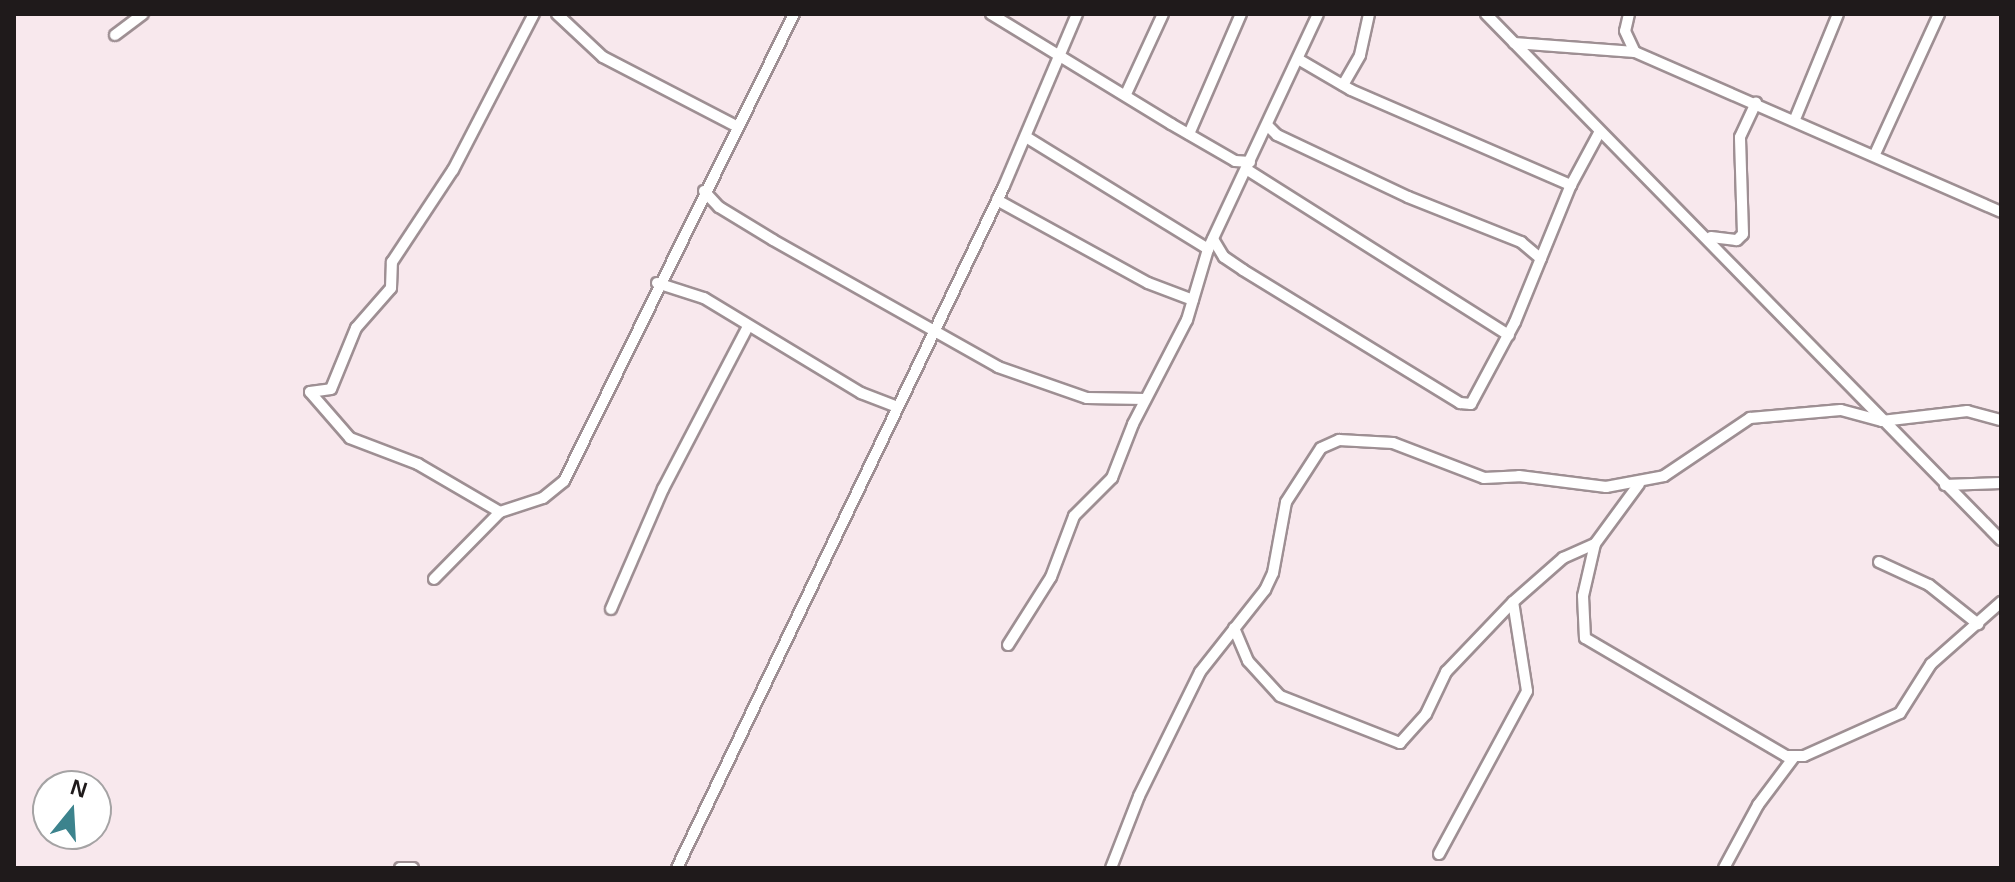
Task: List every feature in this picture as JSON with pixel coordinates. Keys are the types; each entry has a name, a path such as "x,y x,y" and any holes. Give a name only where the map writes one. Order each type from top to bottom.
{"street":[{"path":"115,35 143,14"},
{"path":"500,512 418,464 350,438 310,392 331,389 356,328 391,288 392,262 453,170 534,14"},
{"path":"557,14 603,57 738,127"},
{"path":"434,579 500,512 543,498 564,481 657,283 794,14"},
{"path":"991,14 1235,161 1497,324 1509,335"},
{"path":"677,868 997,200 1077,14"},
{"path":"1126,94 1163,14"},
{"path":"1189,134 1241,14"},
{"path":"1008,645 1051,577 1074,516 1112,478 1145,399 1193,300 1211,244 1318,14"},
{"path":"1343,85 1360,55 1369,14"},
{"path":"1486,14 1599,133 1709,237 1882,421 2001,540"},
{"path":"1629,14 1625,31 1635,52"},
{"path":"1795,119 1838,14"},
{"path":"1875,154 1939,14"},
{"path":"1514,43 1635,52 1795,119 2001,212"},
{"path":"1298,59 1343,85 1571,185"},
{"path":"1709,237 1737,240 1743,234 1740,137 1756,103"},
{"path":"1268,126 1277,135 1521,242 1541,259"},
{"path":"1026,137 1211,244 1229,260 1460,403 1477,401 1516,319 1571,185 1599,133"},
{"path":"1262,139 1277,135"},
{"path":"704,191 719,207 773,240 998,367 1087,398 1145,399"},
{"path":"997,200 1148,283 1193,300"},
{"path":"657,283 704,298 747,328 861,393 897,407"},
{"path":"1497,324 1516,319"},
{"path":"611,609 663,489 747,328"},
{"path":"1111,868 1167,735 1200,672 1273,573 1286,502 1321,448 1339,440 1393,443 1484,478 1639,484 1664,476 1750,418 1841,410 1882,421 1967,411 2001,420"},
{"path":"1945,485 2001,483"},
{"path":"1639,484 1595,544 1583,596 1585,638 1794,757"},
{"path":"1234,628 1248,661 1280,696 1400,743 1426,714 1446,672 1513,602 1563,558 1595,544"},
{"path":"1879,562 1929,585 1978,624"},
{"path":"1439,854 1527,691 1513,602"},
{"path":"1724,868 1758,805 1794,757 1900,713 1931,664 2001,602"},
{"path":"400,868 413,868"}]}
